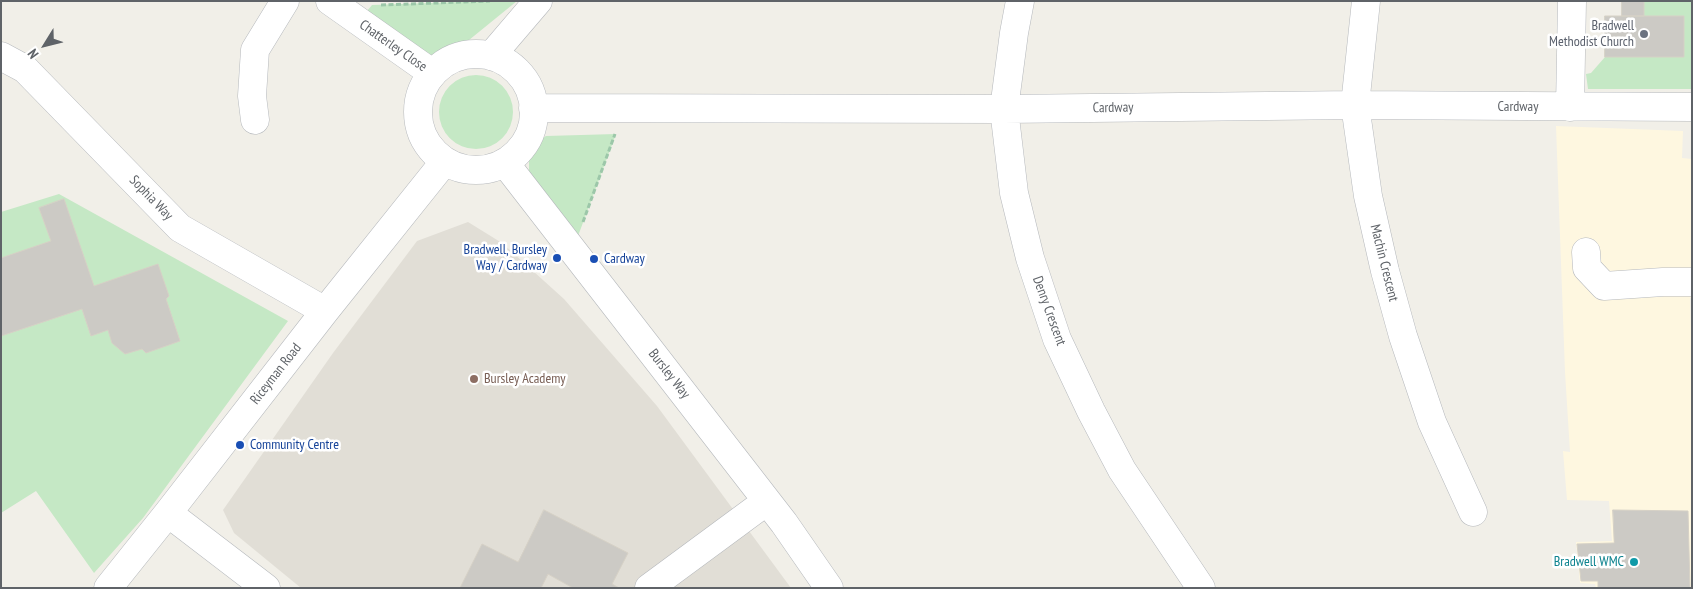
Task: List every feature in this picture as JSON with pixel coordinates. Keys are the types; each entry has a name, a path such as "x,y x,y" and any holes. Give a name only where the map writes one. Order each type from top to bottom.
{"street":[{"path":"255,120 252,96 255,50 285,1"},
{"name":"Chatterley Close","path":"330,1 432,73"},
{"path":"490,56 538,1"},
{"name":"Denry Crescent","path":"1020,1 1004,109 1016,202 1030,258 1057,339 1091,412 1122,470 1201,588"},
{"name":"Machin Crescent","path":"1366,1 1355,105 1368,196 1385,270 1432,422 1474,512"},
{"path":"1570,107 1572,1"},
{"path":"478,54 490,56 509,65 523,79 532,97 534,108 532,128 522,146 505,163 486,169 466,170 445,162 430,148 419,125 418,105 424,86 432,73 448,60 458,56 478,54"},
{"name":"Sophia Way","path":"1,56 25,69 180,228 325,311"},
{"name":"Cardway","path":"534,108 1004,109 1355,105 1692,107"},
{"name":"Riceyman Road","path":"108,588 325,311 445,162"},
{"name":"Bursley Way","path":"505,163 767,501 829,588"},
{"path":"1586,252 1587,268 1604,286 1692,282"},
{"path":"649,588 767,501"},
{"path":"168,513 266,588"}],"path":[{"path":"372,5 490,1"},
{"path":"581,227 616,134"}],"shaded area":[{"path":"1556,126 1683,131 1682,158 1692,159 1692,298 1690,298 1692,365 1692,588 1596,588 1595,584 1580,583 1576,542 1612,541 1609,501 1567,500 1563,451 1570,452 1565,372"},
{"name":"Bursley Academy","path":"468,222 502,243 564,299 657,406 791,588 301,588 234,533 223,510 333,353 417,241"}],"green space":[{"path":"517,1 442,62 373,18 367,11 372,5"},
{"path":"1644,1 1692,1 1692,89 1588,89 1586,74 1591,73 1605,57 1684,57 1684,16 1644,16"},
{"path":"476,75 490,78 502,86 510,98 513,112 510,126 502,138 490,146 476,149 462,146 450,138 442,126 439,112 442,98 450,86 462,78"},
{"path":"616,134 578,236 531,177 529,156 535,143 546,136"},
{"path":"59,194 288,321 143,518 94,573 36,491 1,513 1,212"}],"building":[{"path":"1622,1 1644,1 1644,16 1622,16"},
{"name":"Bradwell Methodist Church","path":"1605,16 1684,16 1684,57 1605,57"},
{"path":"64,199 94,286 158,264 169,296 166,299 180,341 146,353 142,349 125,354 112,343 108,330 91,336 82,309 1,336 1,258 51,241 39,208"},
{"path":"544,510 628,553 612,584 619,588 573,588 548,574 541,588 460,588 482,544 518,562"},
{"name":"Bradwell WMC","path":"1613,510 1688,511 1690,588 1598,588 1598,581 1581,581 1577,544 1614,543"}],"place":[{"name":"Bradwell Methodist Church","path":"1644,34"},
{"name":"Bradwell, Bursley Way / Cardway","path":"557,258"},
{"name":"Cardway","path":"594,259"},
{"name":"Bursley Academy","path":"474,379"},
{"name":"Community Centre","path":"240,445"},
{"name":"Bradwell WMC","path":"1634,562"}]}
